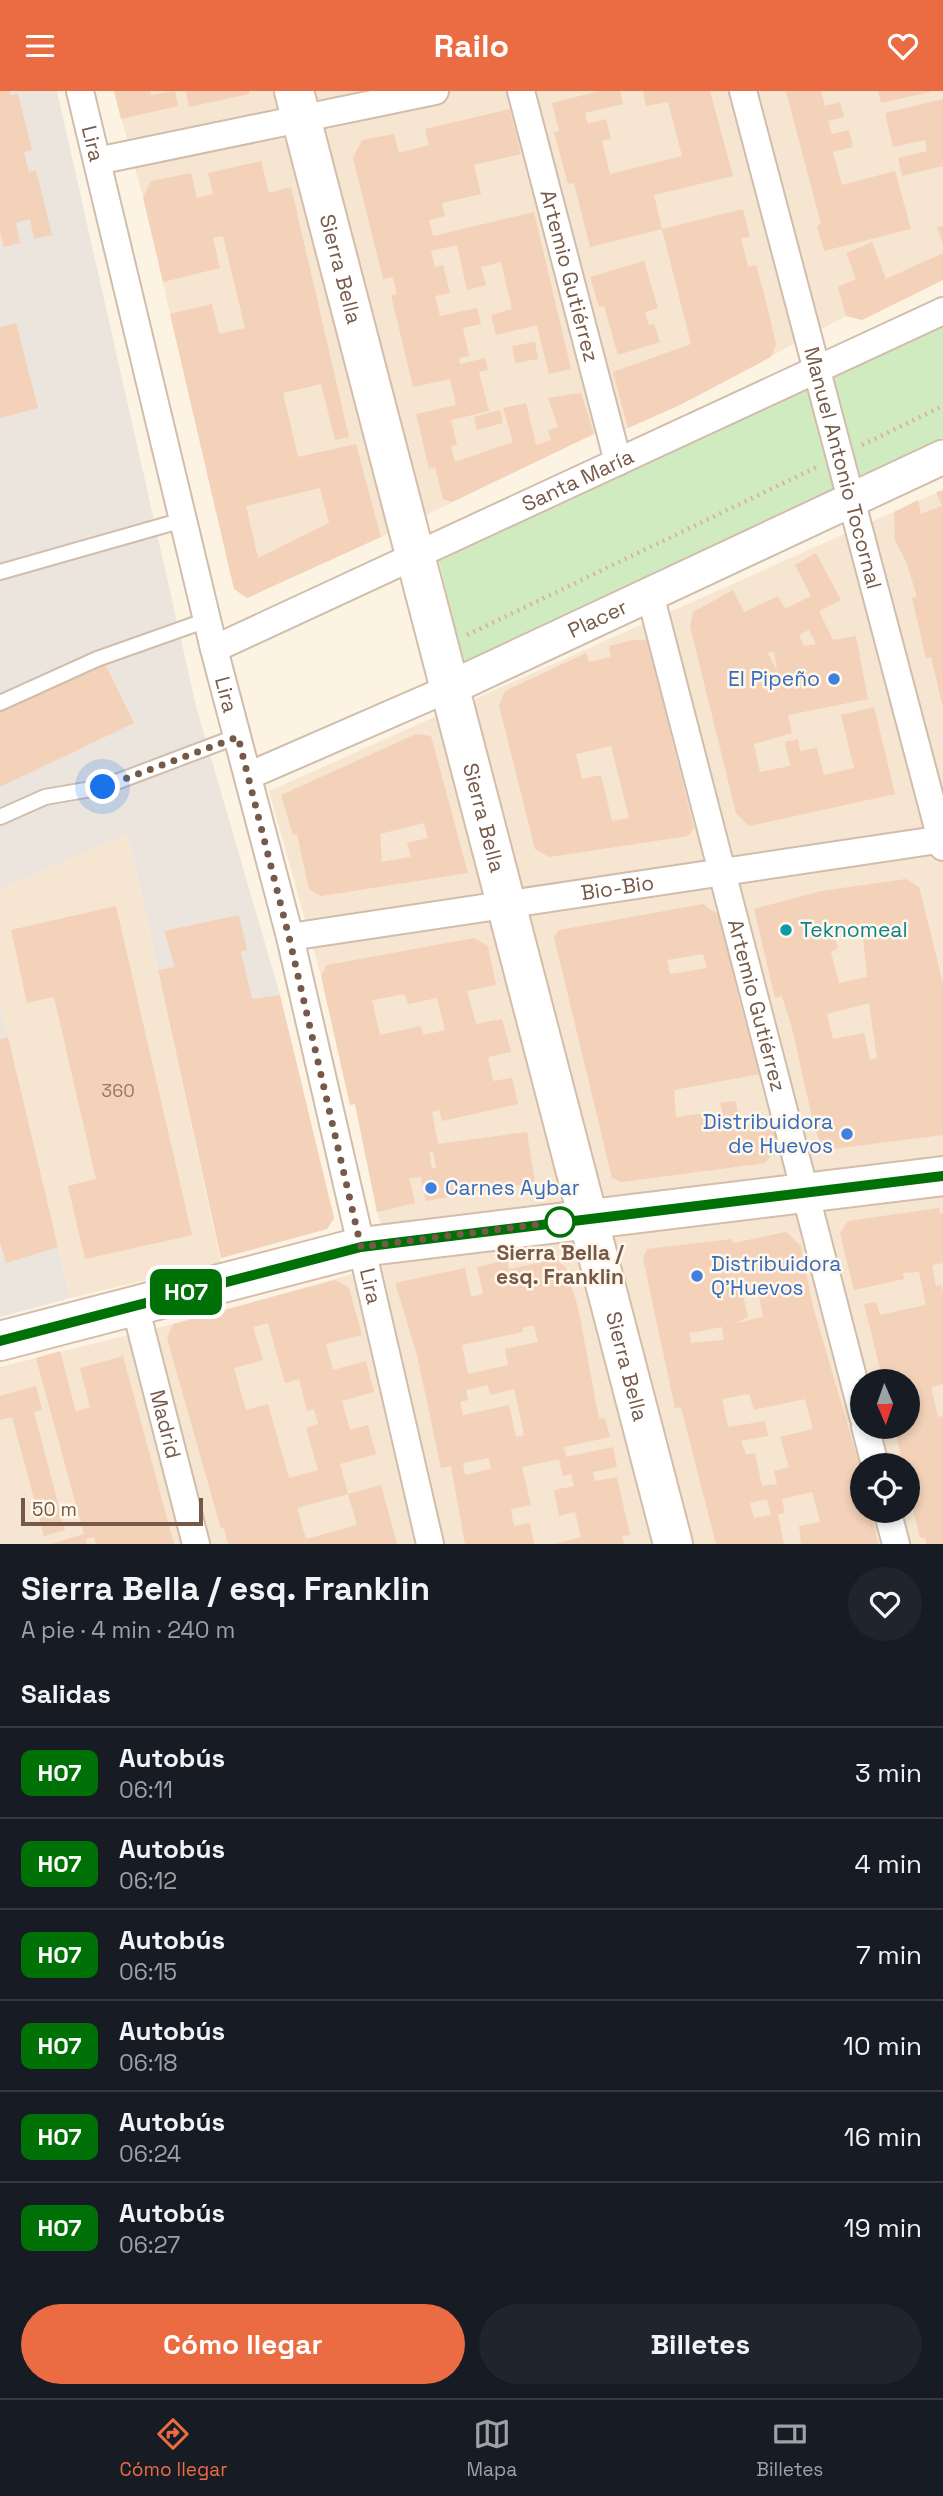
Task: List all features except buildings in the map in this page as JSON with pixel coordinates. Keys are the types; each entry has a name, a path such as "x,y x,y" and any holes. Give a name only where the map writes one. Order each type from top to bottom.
{"main road":[{"name":"Sierra Bella","path":"298,105 673,1544"},
{"path":"0,1341 361,1247 943,1176"}],"street":[{"name":"Lira","path":"80,91 214,649 289,937 430,1544"},
{"path":"97,161 298,105 435,91"},
{"name":"Artemio Gutiérrez","path":"521,91 618,462"},
{"name":"Manuel Antonio Tocornal","path":"743,91 942,842"},
{"name":"Santa María","path":"214,649 943,311"},
{"name":"Placer","path":"248,776 450,688 943,457"},
{"name":"Artemio Gutiérrez","path":"650,594 851,1369"},
{"name":"Bio-Bio","path":"289,937 942,842"},
{"name":"Madrid","path":"135,1305 196,1544"},
{"path":"890,1523 896,1544"}],"lane":[{"path":"0,572 183,520"},
{"path":"0,703 97,659 207,620"},
{"path":"0,817 45,797 103,787 238,737"}],"path":[{"path":"439,648 943,406"}],"shaded area":[{"path":"0,91 57,91 196,706 280,995 334,1218 327,1229 221,1258 128,834 0,889"},
{"path":"114,91 943,91 943,280 862,320 846,316 682,404 628,428 593,434 381,537 247,598 234,589 143,197"},
{"path":"943,490 943,1544 0,1544 0,1367 173,1324 392,1263 377,1212 355,1104 350,1105 321,976 269,791"},
{"path":"128,834 221,1262 70,1298 0,1004 0,889"},
{"path":"0,1004 70,1298 0,1317"}],"green space":[{"path":"943,327 943,437 463,663 439,561"}],"bus line":[{"name":"H07","path":"0,1341 361,1247 943,1176"}],"place":[{"name":"El Pipeño","path":"834,679"},
{"name":"Teknomeal","path":"786,930"},
{"name":"Distribuidora de Huevos","path":"847,1134"},
{"name":"Carnes Aybar","path":"431,1188"},
{"name":"Sierra Bella / esq. Franklin","path":"560,1222"},
{"name":"Distribuidora Q'Huevos","path":"697,1276"}],"route":[{"path":"103,787 238,737 289,937 361,1247 565,1221 560,1222"}]}
